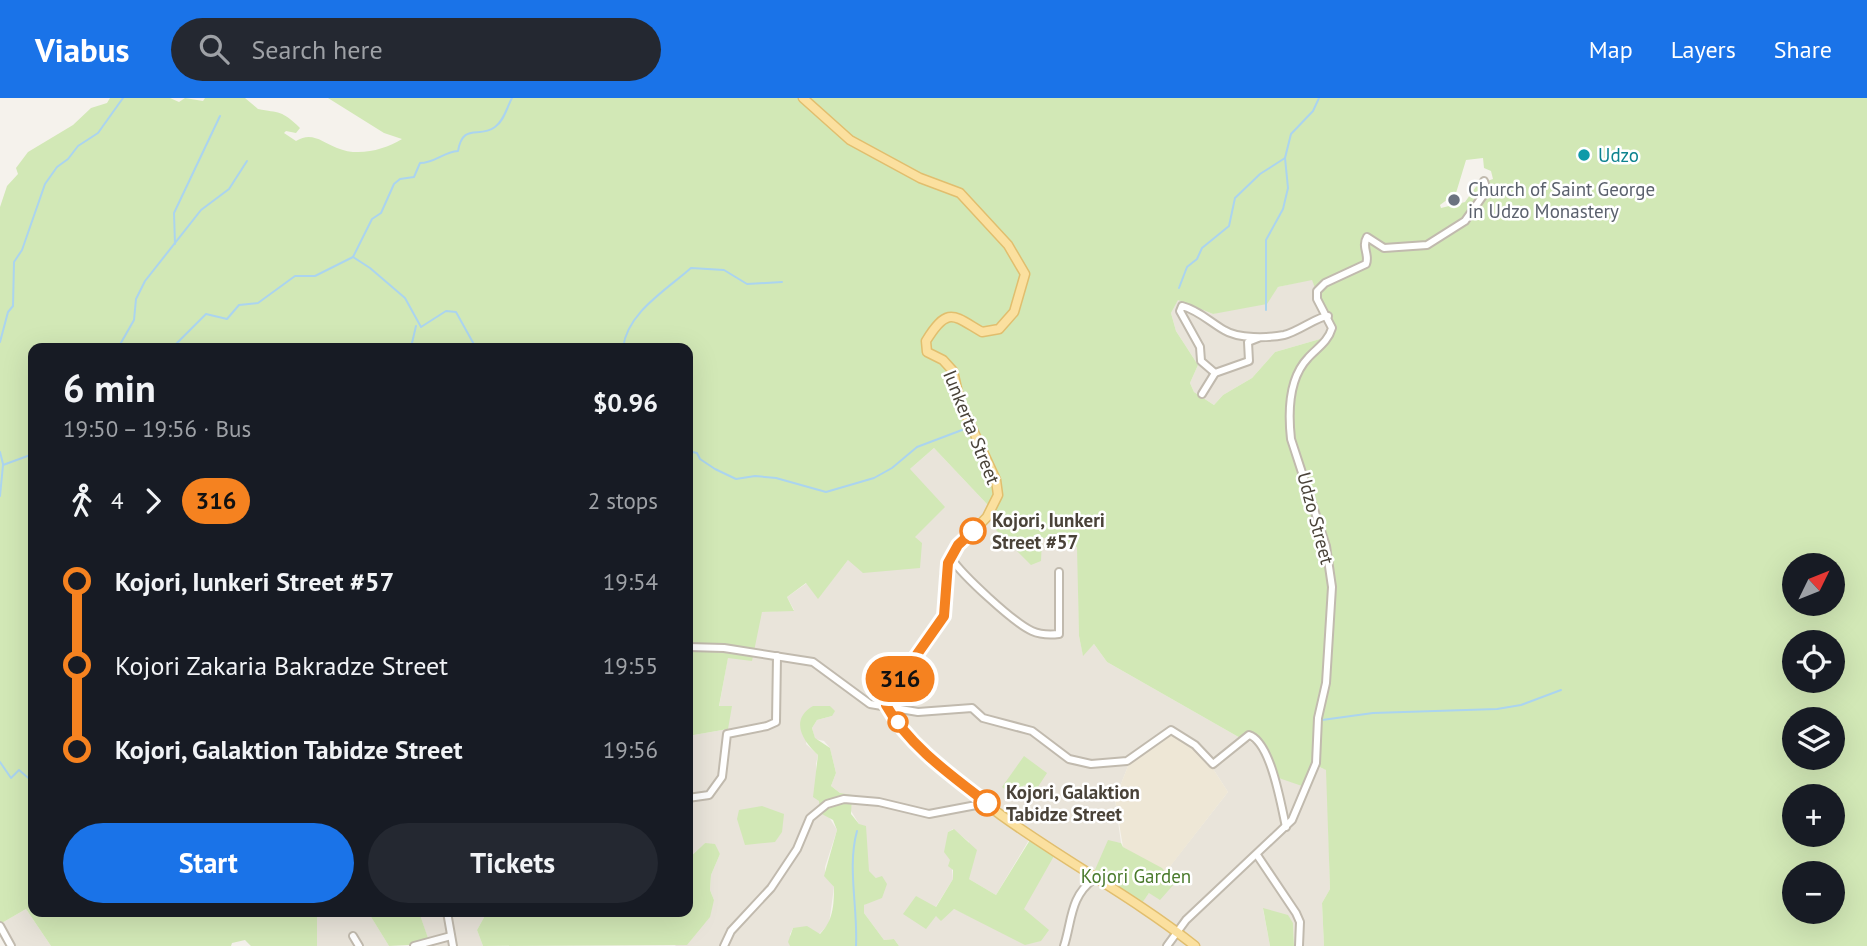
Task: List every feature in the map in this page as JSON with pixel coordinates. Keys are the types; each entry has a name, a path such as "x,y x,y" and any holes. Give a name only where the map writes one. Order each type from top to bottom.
{"main road":[{"name":"Iunkerta Street","path":"803,98 850,140 920,178 960,193 1008,245 1024,269 1025,280 1017,305 999,329 982,332 960,317 952,316 934,331 925,345 927,352 948,364 953,371 960,402 973,425 980,448 998,485 997,502 991,512 958,545 945,575 944,616 894,687 886,705"},
{"path":"886,705 942,769 1094,879 1195,946"}],"street":[{"name":"Udzo Street","path":"1167,946 1176,931 1286,827 1296,813 1301,793 1316,763 1318,718 1326,683 1332,587 1326,546 1317,525 1300,459 1291,439 1290,403 1295,375 1330,335 1332,328 1328,316 1318,303 1317,291 1325,283 1366,264 1364,242 1367,237 1384,248 1430,244 1465,221 1485,195 1485,182"},
{"path":"1214,373 1201,360 1200,347 1180,310 1182,306 1208,318 1226,332 1261,337 1287,335 1305,328 1321,316 1328,316"},
{"path":"1202,394 1214,373 1250,361 1248,342 1261,337"},
{"path":"951,558 963,573 1023,626 1047,635 1059,634 1059,572"},
{"path":"693,647 723,648 817,663 862,700 919,712 972,708 983,718 1032,731 1069,759 1091,764 1127,761 1171,730 1195,745 1213,764 1249,735 1262,746 1274,777 1286,827"},
{"path":"693,797 709,795 719,783 727,734 776,722 777,656"},
{"path":"724,946 731,930 771,888 797,849 810,818 827,804 844,799 879,802 929,814 987,803"},
{"path":"1257,855 1296,913 1300,922 1299,946"},
{"path":"1064,946 1072,926 1071,915 1076,899 1082,888 1094,879"},
{"path":"448,917 453,946"},
{"path":"0,926 11,946"},
{"path":"353,936 359,946"},
{"path":"414,946 452,936"}],"shaded area":[{"path":"1312,279 1330,326 1327,337 1275,352 1252,378 1223,395 1214,405 1194,392 1190,383 1198,365 1176,331 1171,313 1178,299 1213,314 1272,294 1278,287"},
{"path":"934,448 1002,520 1042,538 1052,538 1078,547 1079,636 1083,655 1094,644 1107,662 1242,739 1327,770 1330,889 1322,903 1324,946 1294,946 1293,923 1263,909 1270,946 899,946 894,939 884,940 864,913 864,905 871,901 876,878 868,871 859,824 840,793 831,786 836,773 830,748 824,741 815,739 812,728 817,720 832,716 830,706 813,706 806,744 818,755 816,764 819,801 837,830 825,867 825,876 834,887 829,924 819,934 793,928 790,946 675,946 714,900 710,890 711,875 720,854 705,843 693,854 693,735 728,729 719,707 728,657 762,612 794,610 787,597 807,583 818,598 848,560 914,538 910,469","holes":["1201,750 1228,792 1142,902 1108,841 1121,843 1115,799 1130,761","953,829 969,842 969,879 996,895 1029,840 1024,909 971,917 954,909 936,916 916,897 935,908 953,879 948,832"]},
{"path":"1177,734 1201,750 1228,792 1165,873 1123,847 1115,799 1130,761 1168,735"},
{"path":"26,909 28,917 31,917 51,946 7,946 0,932 0,924"},
{"path":"317,917 371,917 389,946 317,946"},
{"path":"421,917 484,917 477,930 483,946 426,946 430,945"}],"green space":[{"path":"110,98 170,98 179,102 185,98 203,101 205,98 245,98 258,109 280,113 294,122 300,128 296,133 284,133 296,141 312,137 345,151 362,152 379,149 402,139 384,133 328,98 1867,98 1867,946 1324,946 1322,903 1330,889 1326,770 1313,764 1302,786 1270,775 1256,742 1242,739 1107,662 1094,644 1083,656 1079,636 1077,547 1052,538 1042,538 1041,561 1031,565 995,529 1002,520 934,448 910,469 945,507 915,537 922,543 920,568 863,573 848,560 818,599 806,583 787,597 794,611 762,612 752,661 728,658 719,706 732,706 728,729 693,735 693,343 28,343 28,912 26,909 0,924 0,207 7,186 18,174 16,168 28,152 73,125 91,108 107,103","holes":["1483,158 1484,168 1491,171 1493,179 1478,184 1465,202 1441,208 1440,205 1456,193 1466,160","1312,280 1330,328 1327,337 1275,352 1252,378 1223,395 1214,405 1194,392 1190,383 1198,365 1176,331 1171,313 1178,300 1213,314 1267,304 1278,287"]},
{"path":"813,706 830,706 835,711 832,716 817,720 812,728 815,738 830,748 836,773 831,786 840,793 852,795 851,814 859,824 866,826 869,871 876,878 882,876 887,884 882,898 864,905 864,913 884,940 894,939 899,946 790,946 788,942 793,928 807,926 820,934 828,924 833,907 834,887 824,876 837,830 833,820 820,813 819,801 813,797 818,755 803,737 800,724 806,712"},
{"path":"1024,756 1047,773 1034,793 1024,785 1015,796 1002,787"},
{"path":"762,806 784,814 782,832 775,842 745,845 737,819 739,810"},
{"path":"954,829 977,850 969,879 996,895 1030,840 1054,856 1024,909 1049,930 1041,941 1025,945 954,909 941,921 936,916 926,929 903,914 916,896 936,907 953,879 953,870 948,866 950,860 944,852 948,832"},
{"name":"Kojori Garden","path":"1108,840 1121,843 1123,847 1162,868 1175,883 1160,900 1149,893 1142,903 1094,872"},
{"path":"705,843 715,844 720,854 711,875 710,890 714,900 710,917 687,945 483,946 477,930 484,917 693,917 693,854"},
{"path":"1263,908 1288,915 1293,923 1294,946 1270,946"},
{"path":"31,917 317,917 317,946 251,946 245,940 232,943 231,946 51,946"},
{"path":"371,917 421,917 430,944 389,946"}],"waterway":[{"path":"0,342 8,312 13,306 14,262 22,250 45,184 78,146 98,133 123,98"},
{"path":"353,257 372,219 381,213 394,184 400,179 414,177 420,163 458,151 460,142 468,134 495,127 503,118 512,98"},
{"path":"1266,310 1266,240 1283,209 1288,188 1285,158 1291,134 1313,111 1319,98"},
{"path":"175,244 174,213 220,116"},
{"path":"1179,288 1187,267 1197,259 1202,248 1229,226 1235,198 1260,174 1285,158"},
{"path":"121,343 134,320 136,299 145,281 201,210 229,189 247,161"},
{"path":"177,343 206,314 227,319 239,305 258,303 295,276 315,276 353,257 405,298 421,327 446,311 456,312 473,343"},
{"path":"624,343 626,335 640,313 691,268 724,270 747,284 782,282"},
{"path":"412,343 416,326"},
{"path":"693,452 715,469 736,479 755,476 776,478 826,492 874,478 892,468 917,447 962,430"},
{"path":"0,452 3,464"},
{"path":"0,496 3,465 28,456"},
{"path":"1322,720 1373,713 1497,709 1521,705 1561,690"},
{"path":"0,762 11,778 19,770 28,778"},
{"path":"856,946 853,859 857,831"}],"bus line":[{"name":"316","path":"973,531 958,545 948,563 944,616 894,687 886,705 942,769 987,803"}],"place":[{"name":"Udzo","path":"1584,155"},
{"name":"Church of Saint George in Udzo Monastery","path":"1454,200"},
{"name":"Kojori, Iunkeri Street #57","path":"973,531"},
{"name":"Kojori, Galaktion Tabidze Street","path":"987,803"}]}
